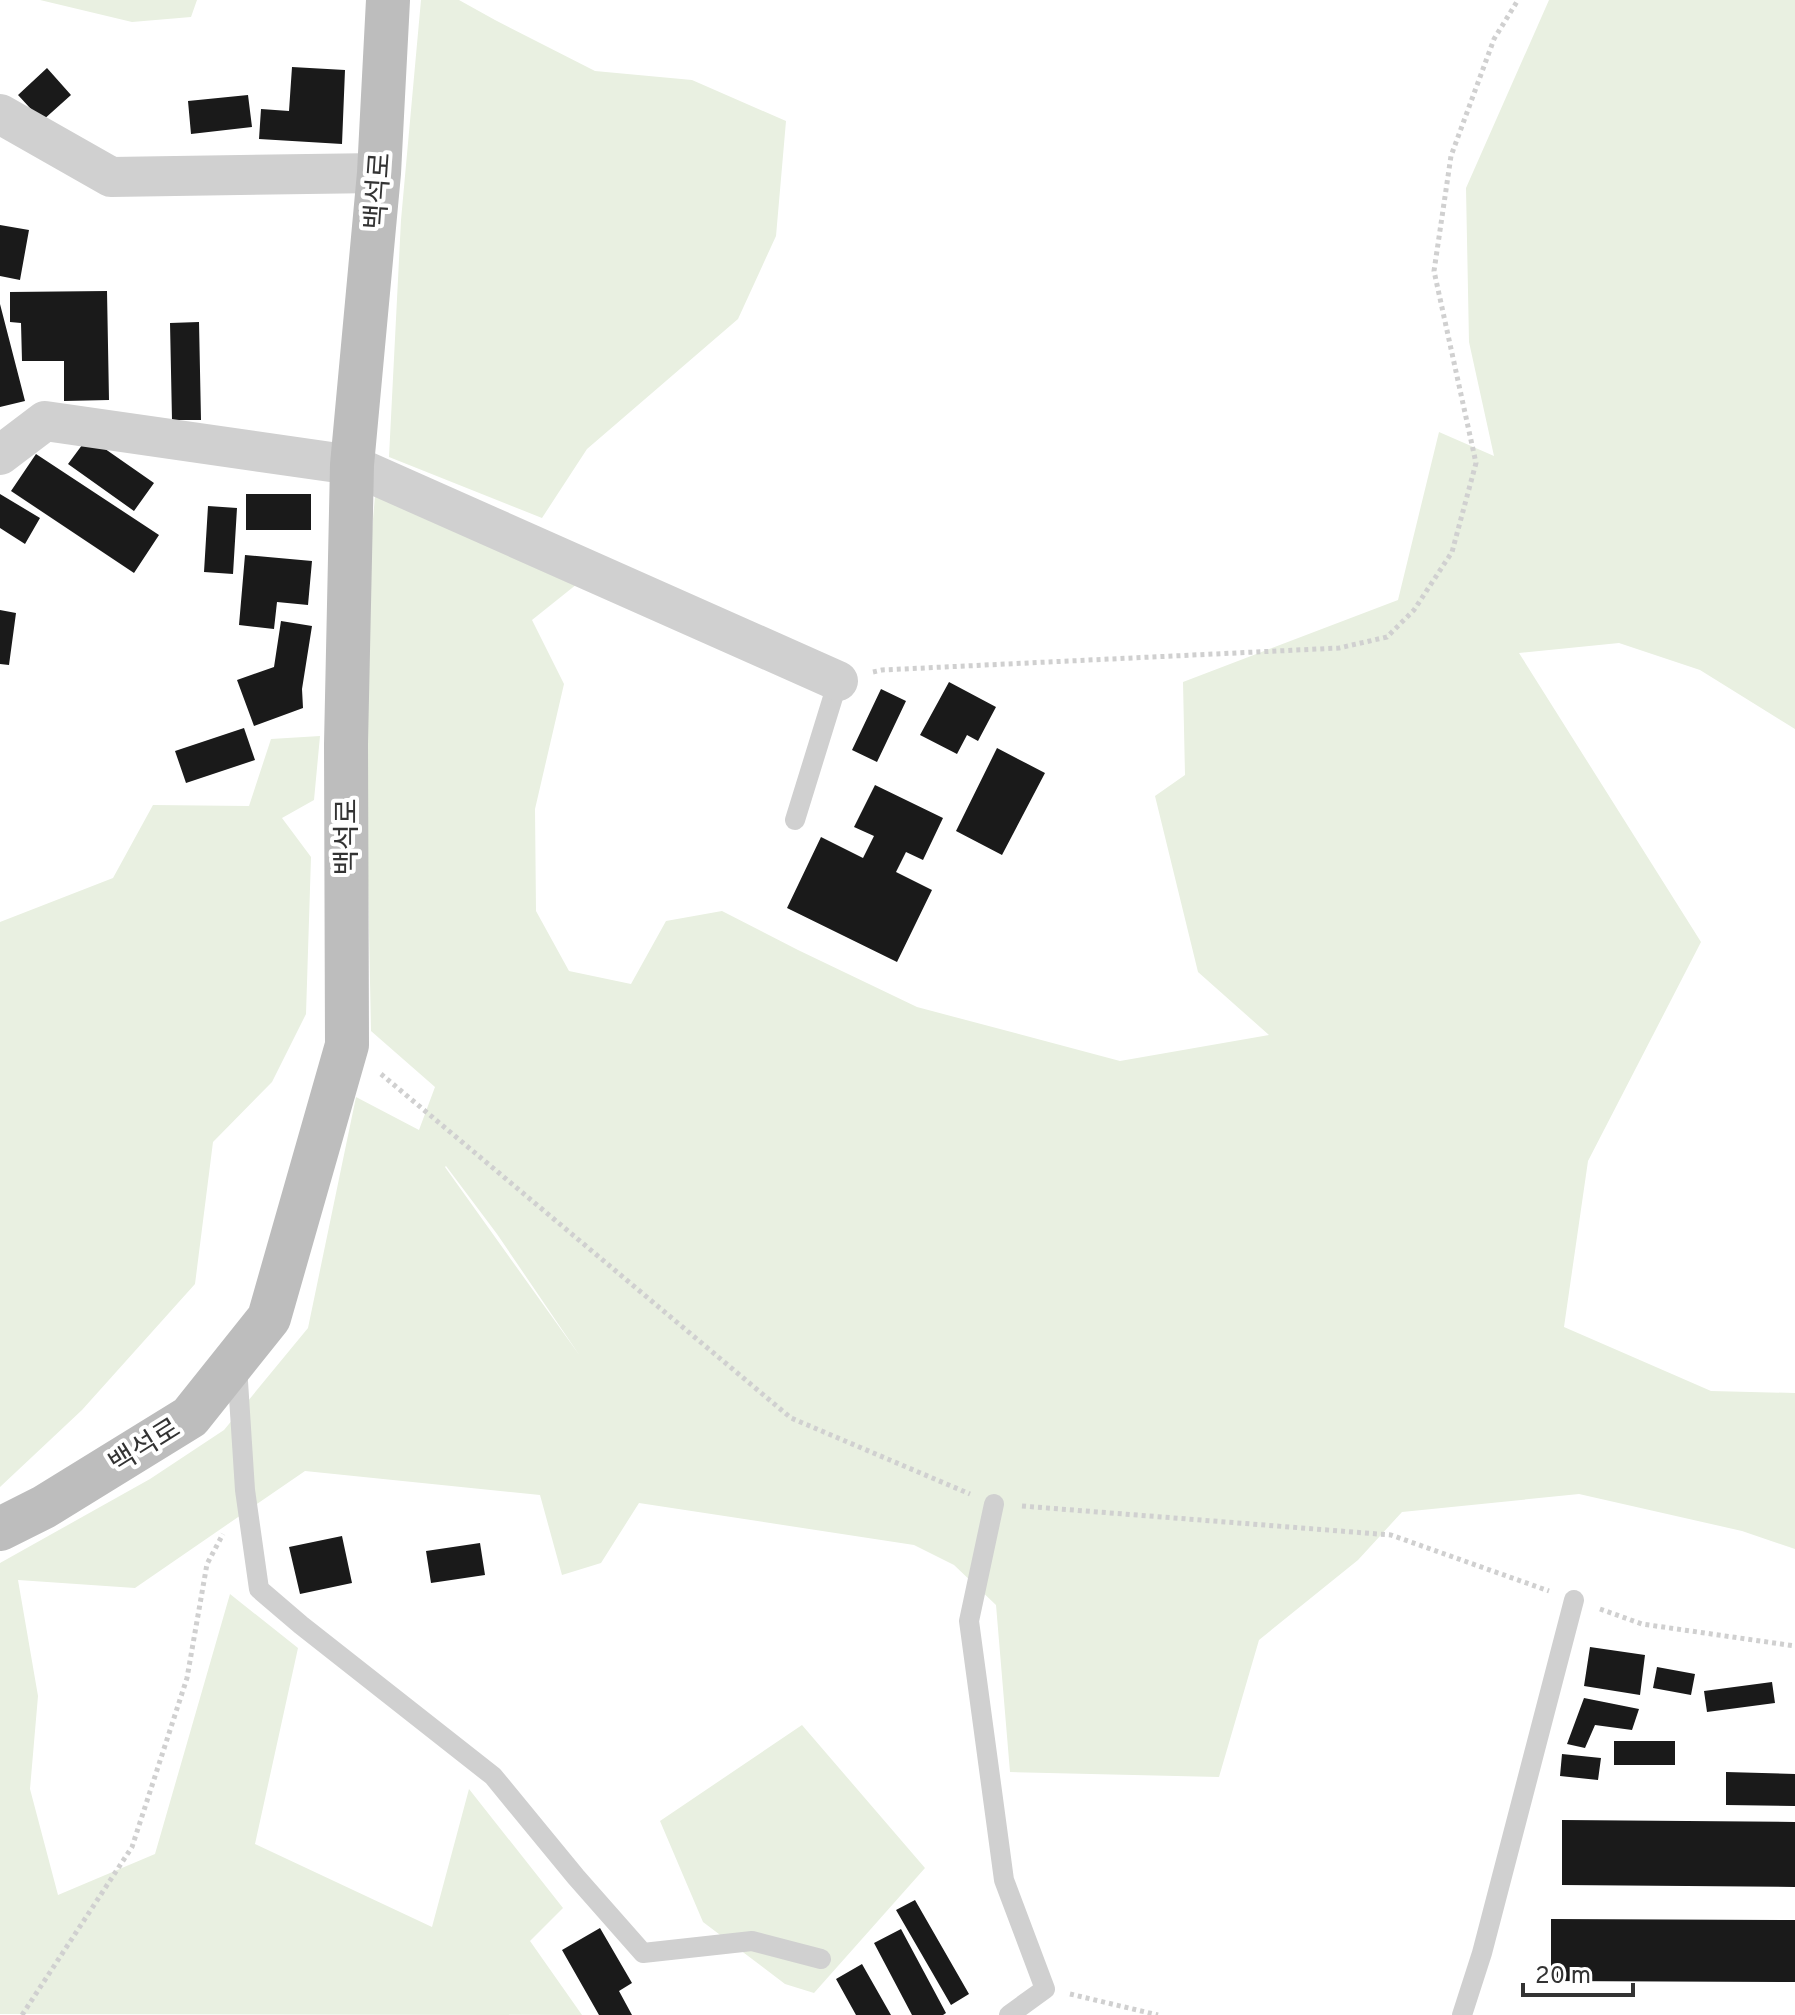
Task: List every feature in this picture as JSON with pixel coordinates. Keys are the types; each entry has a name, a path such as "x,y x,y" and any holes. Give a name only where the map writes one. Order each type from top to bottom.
{"street":[{"name":"백석로","path":"0,1529 44,1507 190,1417 269,1318 347,1045 346,744 352,465 379,173 388,0"},
{"path":"0,114 111,177 379,173"},
{"path":"0,455 45,421 352,465 838,681"}],"lane":[{"path":"795,820 838,681"},
{"path":"237,1358 245,1490 259,1589 493,1776 643,1953 752,1941 821,1959"},
{"path":"994,1504 969,1621 1004,1880 1045,1989 1009,2015"},
{"path":"1462,2015 1482,1953 1574,1600"}],"path":[{"path":"838,681 882,670 1339,648 1387,637 1414,610 1452,552 1476,463 1434,271 1451,156 1494,39 1518,0"},
{"path":"347,1045 791,1418 994,1504 1391,1535 1642,1624 1795,1646"},
{"path":"22,2015 132,1847 187,1678 207,1564 245,1490"},
{"path":"1045,1989 1158,2015"}],"green space":[{"path":"40,0 197,0 191,17 132,22"},
{"path":"421,0 459,0 595,71 692,80 786,121 776,236 738,319 587,449 542,518 389,457 401,220"},
{"path":"1549,0 1795,0 1795,729 1700,670 1619,643 1519,653 1701,942 1588,1161 1564,1327 1711,1391 1795,1393 1795,1549 1742,1531 1579,1494 1402,1512 1358,1560 1259,1640 1219,1777 1010,1772 996,1605 954,1565 914,1545 639,1503 601,1563 562,1575 540,1495 305,1471 135,1588 18,1580 38,1696 30,1789 58,1895 155,1854 230,1594 298,1648 255,1844 432,1927 469,1789 563,1908 530,1941 582,2015 0,2014 0,1563 150,1479 224,1430 308,1328 356,1097 419,1130 435,1087 371,1031 366,780 359,681 375,496 577,584 532,620 564,684 535,809 536,911 569,971 631,984 666,921 722,911 917,1007 1120,1061 1269,1035 1198,972 1155,796 1185,775 1183,682 1398,600 1439,432 1494,456 1469,342 1466,188","holes":["446,1166 497,1234 580,1356"]},
{"path":"320,736 314,800 282,818 311,857 306,1014 272,1082 213,1142 195,1284 82,1410 0,1487 0,922 113,878 153,805 249,806 271,739"},
{"path":"802,1725 925,1868 814,1993 785,1984 703,1922 660,1821"}],"building":[{"path":"292,67 345,70 342,144 259,139 261,109 289,111"},
{"path":"47,68 71,95 42,121 18,95"},
{"path":"248,95 252,127 191,134 188,101"},
{"path":"0,225 29,230 20,280 0,276"},
{"path":"107,291 109,400 64,401 64,361 22,361 21,323 10,322 10,292"},
{"path":"0,304 25,401 0,407"},
{"path":"199,322 201,420 172,420 170,323"},
{"path":"88,437 154,483 134,511 68,464"},
{"path":"36,454 159,535 134,573 11,491"},
{"path":"0,494 40,518 25,544 0,528"},
{"path":"246,494 311,494 311,530 246,530"},
{"path":"208,506 237,508 233,574 204,572"},
{"path":"245,555 312,561 308,605 277,602 274,629 239,625"},
{"path":"0,610 16,613 9,665 0,664"},
{"path":"281,621 312,626 302,689 303,708 254,726 237,680 274,667"},
{"path":"949,682 996,707 978,741 967,735 957,754 920,735"},
{"path":"881,689 906,701 877,762 852,750"},
{"path":"244,728 255,760 186,783 175,751"},
{"path":"997,748 1045,773 1002,855 956,831"},
{"path":"875,785 943,818 923,860 906,852 896,872 932,890 897,962 787,908 821,837 863,858 874,836 854,827"},
{"path":"342,1536 352,1583 300,1594 289,1547"},
{"path":"480,1543 485,1575 431,1583 426,1551"},
{"path":"1590,1647 1645,1655 1640,1695 1584,1686"},
{"path":"1657,1667 1695,1674 1691,1695 1653,1688"},
{"path":"1772,1682 1775,1703 1707,1712 1704,1691"},
{"path":"1584,1698 1639,1709 1632,1730 1595,1725 1585,1748 1567,1744"},
{"path":"1614,1741 1675,1741 1675,1765 1614,1765"},
{"path":"1562,1754 1601,1758 1598,1780 1560,1776"},
{"path":"1726,1772 1795,1774 1795,1806 1726,1805"},
{"path":"1562,1820 1795,1822 1795,1887 1562,1885"},
{"path":"915,1900 969,1994 951,2005 896,1910"},
{"path":"1551,1919 1795,1920 1795,1982 1551,1981"},
{"path":"600,1928 632,1983 619,1991 632,2015 599,2015 562,1950"},
{"path":"901,1929 946,2013 943,2015 912,2015 874,1943"},
{"path":"862,1964 891,2015 856,2015 836,1979"}]}
